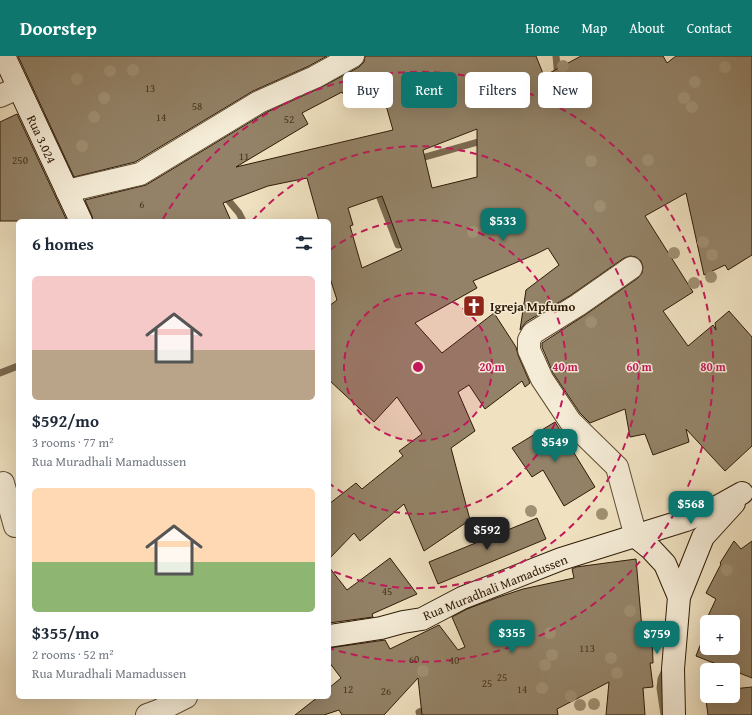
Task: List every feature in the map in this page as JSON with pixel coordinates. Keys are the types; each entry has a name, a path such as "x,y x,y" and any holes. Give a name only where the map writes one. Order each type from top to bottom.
{"street":[{"name":"Rua 3.024","path":"4,56 9,92 67,191 80,219"},
{"path":"67,191 140,174 259,102 315,77 353,56"},
{"path":"630,268 578,305 534,333 529,340 529,350 542,379 570,420 616,467 636,537 651,548 665,564 679,597"},
{"path":"3,483 11,529"},
{"path":"674,715 673,668 679,597 703,537 747,488"},
{"name":"Rua Muradhali Mamadussen","path":"331,636 381,628 422,618 462,598 561,559 636,537 693,517 715,508 747,488"},
{"path":"147,715 182,699"}],"building":[{"path":"18,56 327,56 309,66 253,91 135,162 74,177"},
{"path":"365,56 536,56 542,72 538,72 538,108 592,108 592,72 551,72 581,56 663,56 667,63 676,56 752,56 752,255 728,270 725,265 704,275 686,193 645,216 693,292 663,311 688,346 713,325 716,330 715,323 729,311 752,337 752,446 725,471 686,429 689,442 653,455 645,434 630,437 625,409 590,423 580,413 553,373 542,347 542,343 638,278 642,273 643,267 641,261 636,257 630,256 624,258 571,295 526,322 520,330 526,290 559,265 548,248 473,281 477,288 415,323 442,353 494,313 516,347 530,383 525,387 522,381 485,409 469,385 458,392 475,431 451,448 470,520 424,551 404,504 360,541 354,533 331,557 331,502 356,483 362,489 403,456 399,451 422,434 397,397 374,422 331,382 331,304 337,300 331,281 331,219 318,219 307,178 268,186 223,203 230,219 93,219 85,200 146,185 265,113 320,88 343,76 343,94 342,92 302,113 308,124 236,167 393,130 387,108 393,108 393,72 350,72 359,67 364,62","holes":["477,129 477,177 432,188 423,150","382,196 402,250 362,268 350,226 353,225 348,208"]},
{"path":"17,114 66,219 16,219 16,221 0,221 0,122"},
{"path":"555,422 595,487 564,506 543,470 532,477 512,448"},
{"path":"537,518 546,539 438,584 429,562"},
{"path":"734,541 741,549 752,541 752,678 740,673 740,663 714,663 696,656 700,646 700,655 740,655 740,615 708,615 716,599 706,593 721,564 720,563"},
{"path":"390,558 417,594 372,614 373,617 331,623 331,570 347,590"},
{"path":"636,559 642,629 652,630 653,663 650,663 653,687 643,688 645,715 606,715 609,682 557,709 558,715 422,715 418,678 384,715 342,715 339,710 324,715 295,715 315,699 331,699 331,686 341,678 331,665 331,648 385,640 390,649 439,625 458,650 465,647 452,617 467,609 523,589 574,578 572,569 576,567"},
{"path":"752,687 752,715 708,715 706,703 740,703 740,688"}],"waterway":[{"path":"556,56 557,72"},
{"path":"425,157 485,140"},
{"path":"377,190 398,245 408,243"},
{"path":"223,194 239,213 242,219"},
{"path":"0,373 16,367"},
{"path":"664,715 660,688 661,679 666,668"},
{"path":"420,715 419,712 430,708"}],"place":[{"name":"Igreja Mpfumo","path":"474,306"}]}
